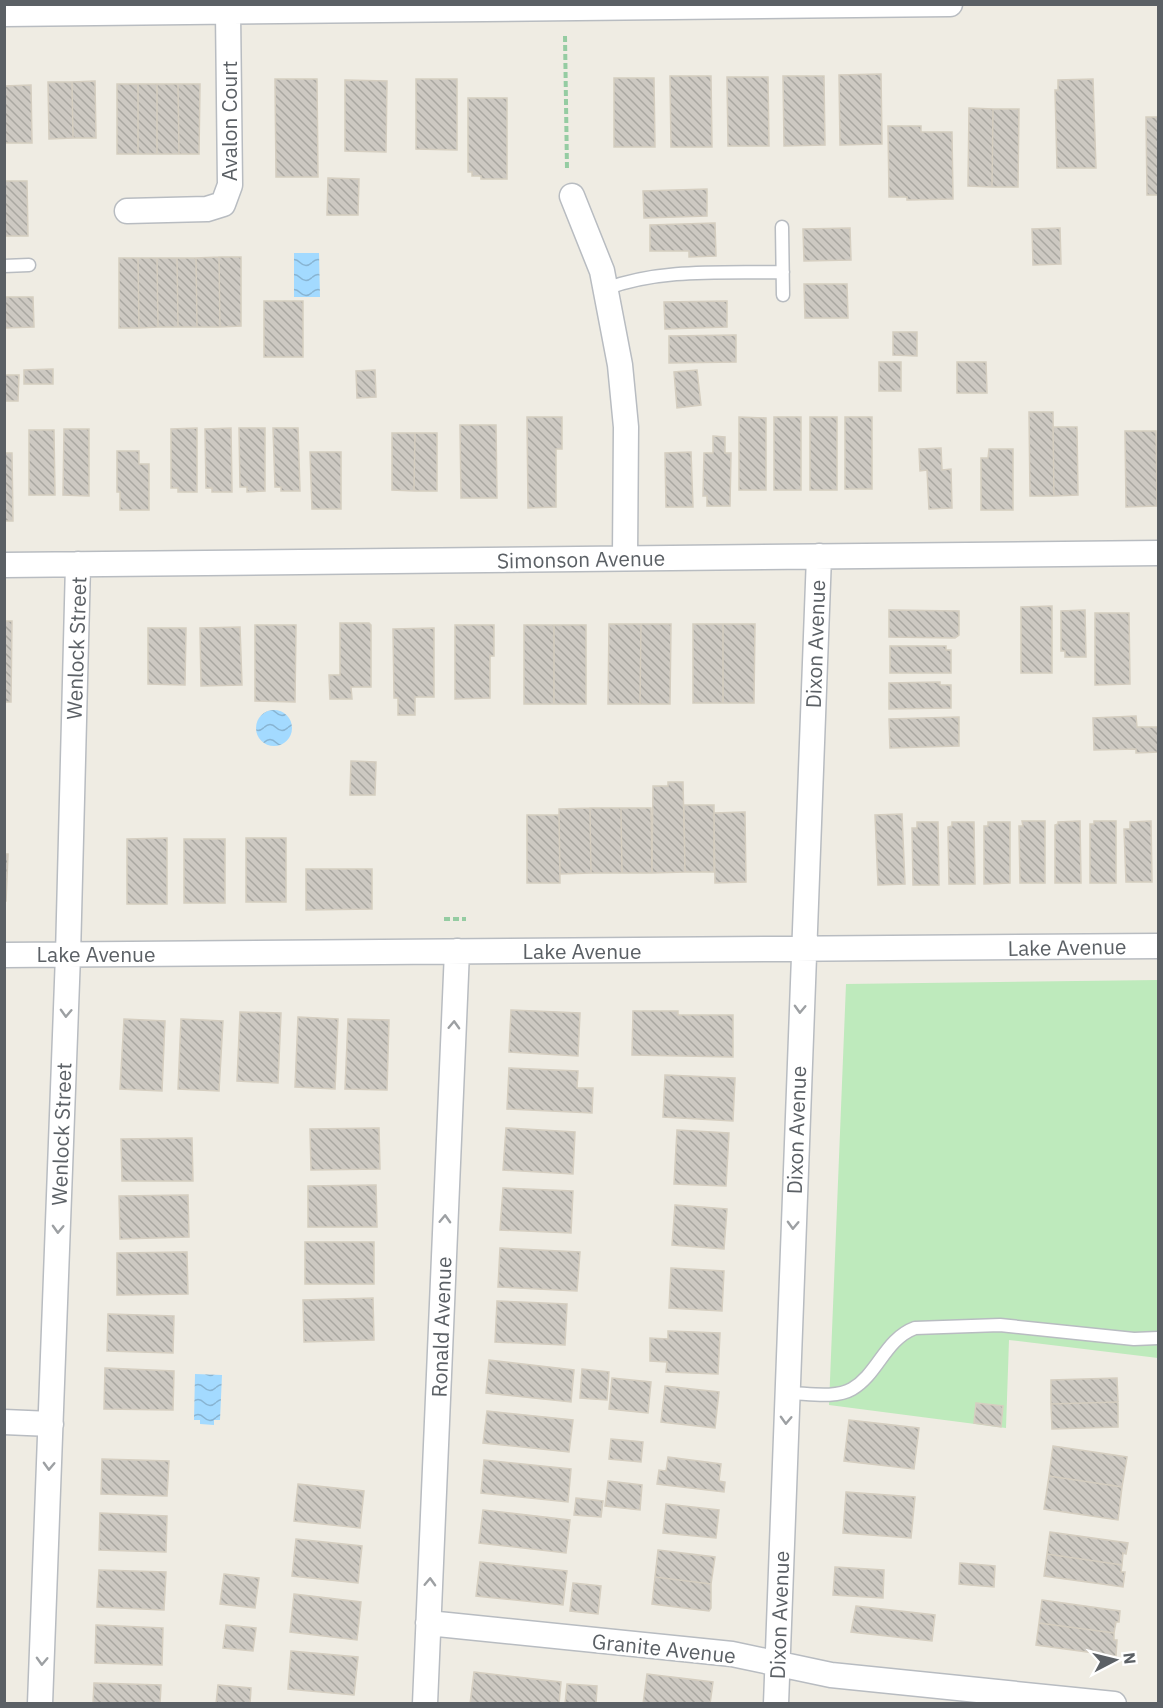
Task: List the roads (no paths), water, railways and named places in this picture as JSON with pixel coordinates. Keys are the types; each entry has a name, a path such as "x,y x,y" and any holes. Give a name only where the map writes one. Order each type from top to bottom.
{"street":[{"path":"4,14 565,13 950,4"},
{"name":"Avalon Court","path":"127,211 207,209 223,204 228,196 230,185 228,12"},
{"path":"572,196 602,272 620,365 626,427 625,558"},
{"name":"Simonson Avenue","path":"4,565 1158,553"},
{"name":"Dixon Avenue","path":"776,1704 802,951 819,556"},
{"name":"Wenlock Street","path":"40,1704 68,955 78,564"},
{"name":"Lake Avenue","path":"4,955 802,951 1158,946"},
{"name":"Ronald Avenue","path":"425,1704 457,951"},
{"path":"4,1422 51,1424"},
{"name":"Granite Avenue","path":"428,1623 732,1654 831,1675 1114,1704"}],"lane":[{"path":"782,227 783,295"},
{"path":"4,266 29,266"},
{"path":"605,289 631,279 666,275 783,272"},
{"path":"787,1393 829,1394 852,1390 892,1342 902,1333 915,1328 1000,1325 1134,1339 1158,1338"}],"water":[{"path":"294,253 319,253 320,297 294,297"},
{"path":"274,710 287,715 292,728 287,741 274,746 261,741 256,728 261,715"},
{"path":"195,1374 222,1375 220,1420 214,1420 214,1425 200,1424 200,1420 194,1420"}]}
